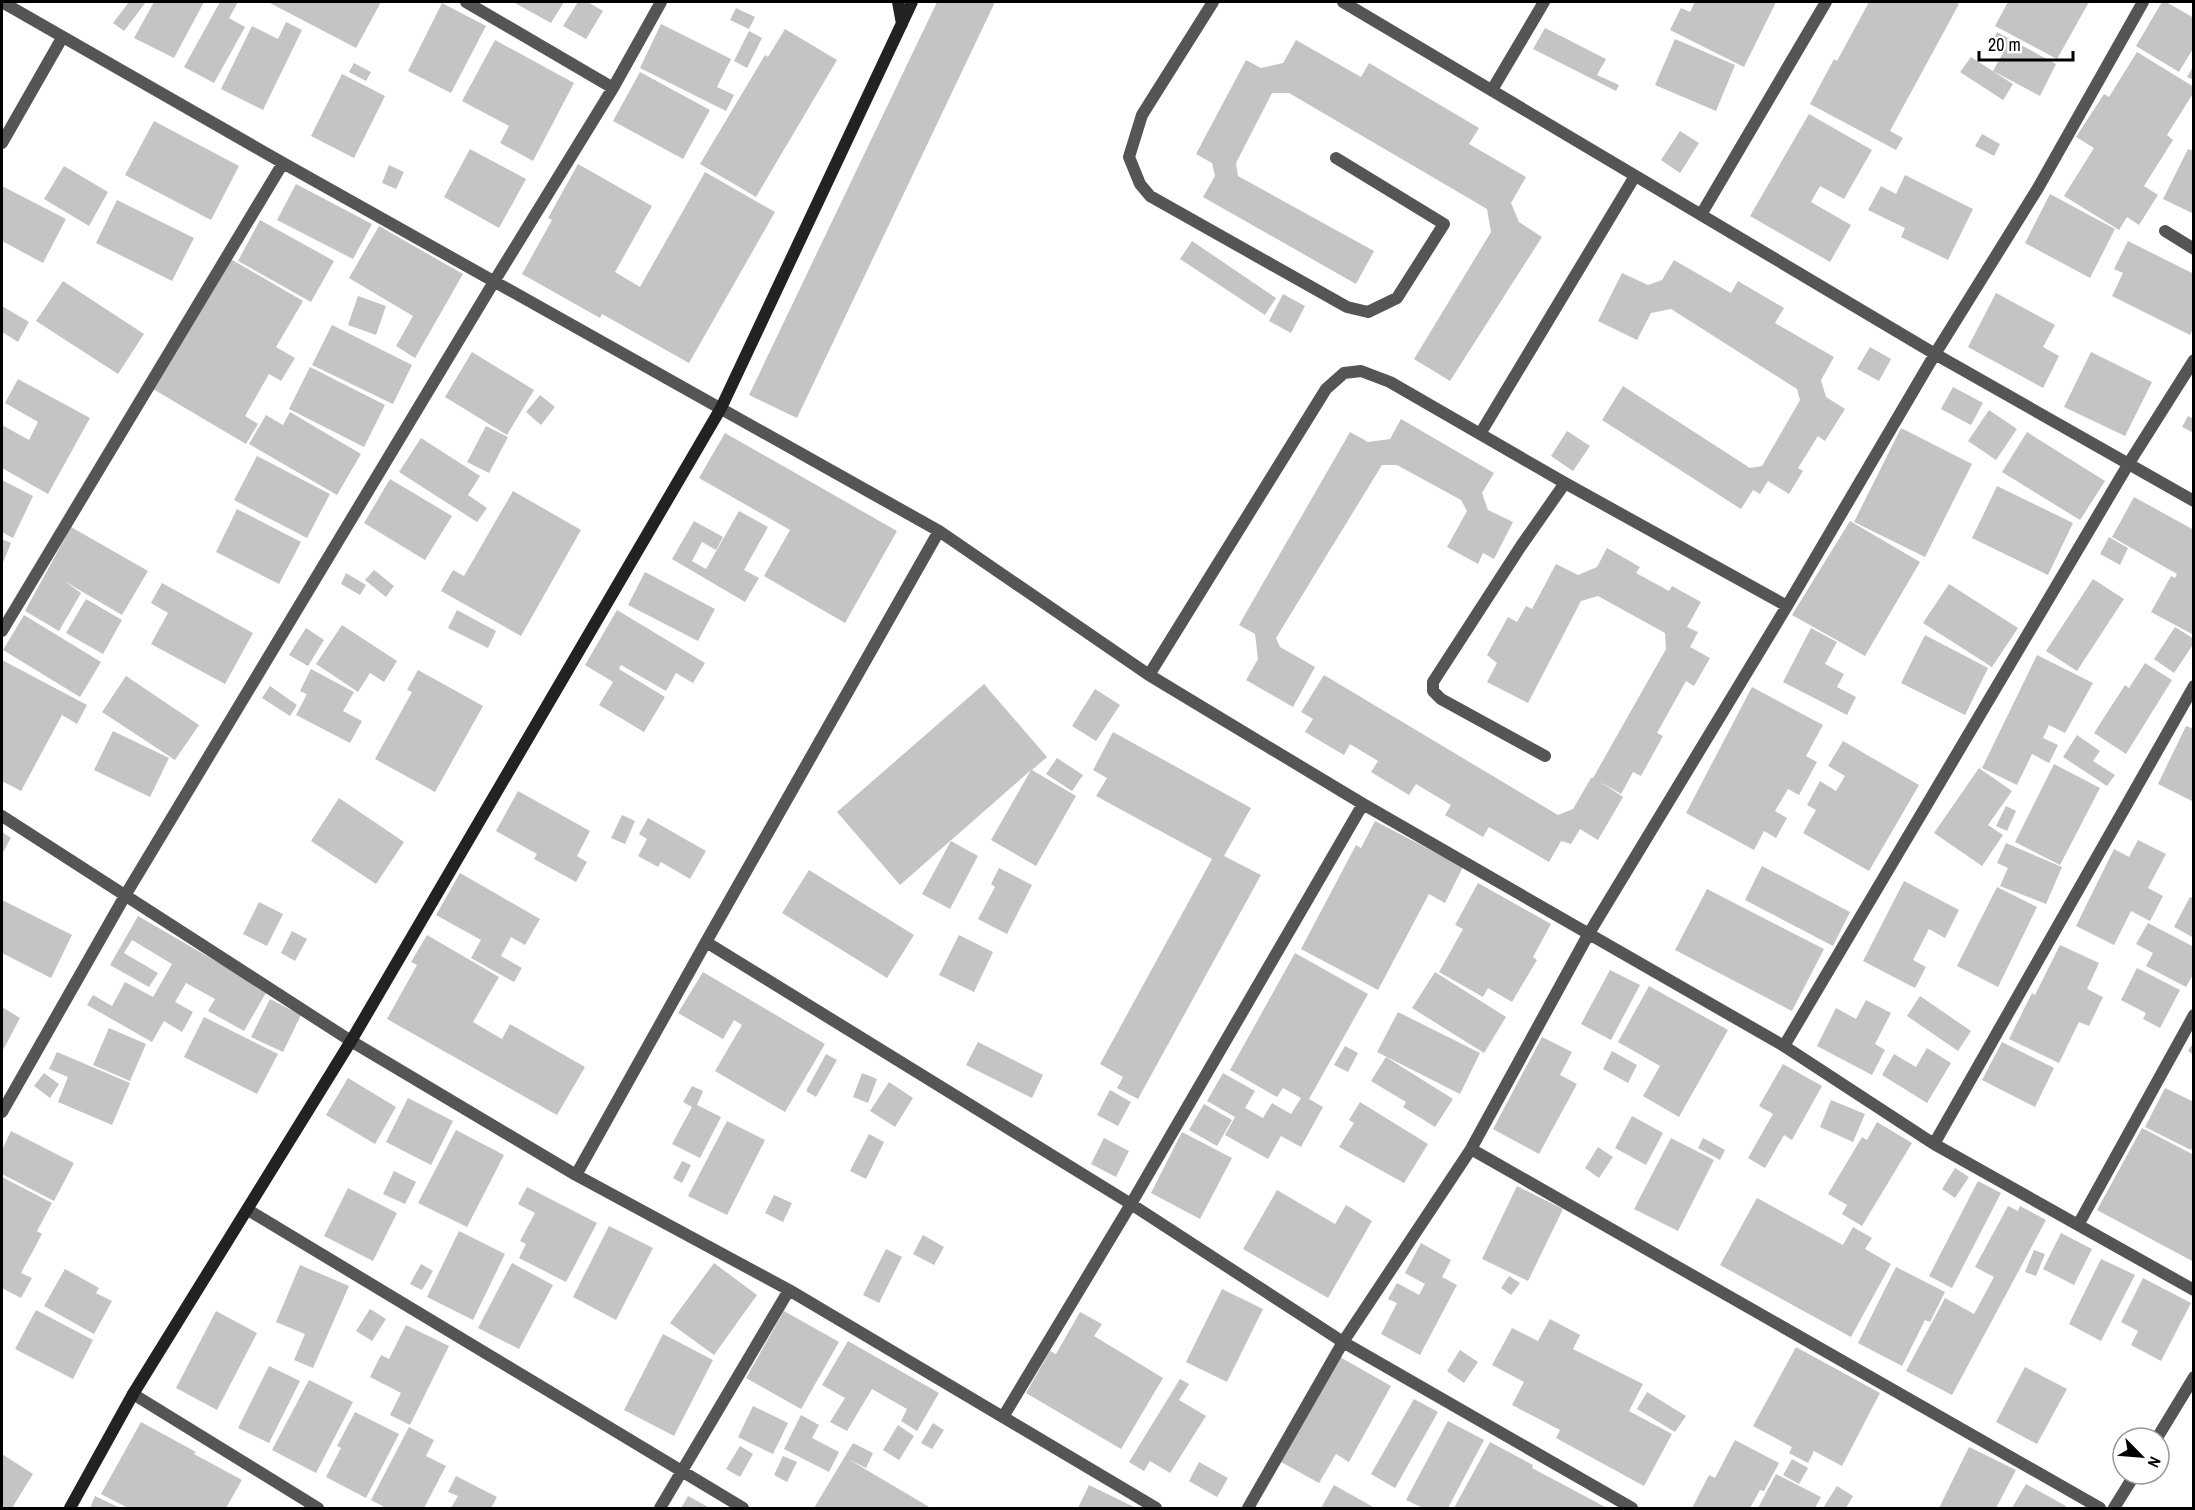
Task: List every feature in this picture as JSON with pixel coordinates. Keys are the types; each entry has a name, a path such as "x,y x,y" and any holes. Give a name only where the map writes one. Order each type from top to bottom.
{"main road":[{"path":"898,2 902,25"},
{"path":"70,1509 133,1394 249,1210 351,1041 721,408 912,2"}],"street":[{"path":"2,2 283,163 939,531 1149,675 1363,804 1784,1046 1934,1144 2193,1290"},
{"path":"466,2 613,88"},
{"path":"2,1112 126,894 613,88 661,2"},
{"path":"1213,2 1142,116 1129,157 1140,184 1150,196 1271,265 1347,307 1368,312 1397,298 1444,224 1336,158"},
{"path":"1343,2 1635,176 1702,213 1935,354 2193,501"},
{"path":"1492,90 1544,2"},
{"path":"1702,213 1826,2"},
{"path":"1248,1509 1343,1342 1471,1149 1588,935 1787,606 1935,354 2038,188 2143,2"},
{"path":"2,143 62,38"},
{"path":"2,631 283,163"},
{"path":"1479,434 1635,176"},
{"path":"2165,231 2193,249"},
{"path":"1784,1046 2129,463 2193,360"},
{"path":"1149,675 1326,389 1344,373 1361,371 1390,382 1565,483 1787,606"},
{"path":"1545,756 1441,699 1433,691 1433,682 1521,546 1565,483"},
{"path":"576,1175 939,531"},
{"path":"1934,1144 2193,686"},
{"path":"1003,1417 1131,1204 1363,804"},
{"path":"2,816 351,1041 576,1175 789,1290 1156,1509"},
{"path":"706,942 1131,1204 1343,1342 1632,1509"},
{"path":"2078,1225 2193,1015"},
{"path":"1471,1149 2100,1509"},
{"path":"249,1210 743,1509"},
{"path":"660,1509 789,1290"},
{"path":"2164,1426 2193,1377"},
{"path":"133,1394 318,1509"},
{"path":"2114,1509 2128,1486"}],"building":[{"path":"129,2 146,2 124,31 113,23"},
{"path":"154,2 204,2 174,58 134,38"},
{"path":"220,2 238,2 229,18 245,27 214,83 184,67"},
{"path":"268,2 381,2 356,48"},
{"path":"513,2 564,2 551,23"},
{"path":"578,2 588,2 603,11 586,39 563,26"},
{"path":"937,2 995,2 797,418 749,395"},
{"path":"1695,2 1776,2 1744,67 1670,30 1681,8 1690,12"},
{"path":"1869,2 1955,2 1959,4 1890,131 1903,138 1896,150 1810,104 1834,59 1837,61"},
{"path":"2008,2 2089,2 2057,59 1995,26"},
{"path":"2162,2 2194,18 2194,47 2179,72 2136,46"},
{"path":"442,3 486,26 451,93 408,71"},
{"path":"736,8 755,17 749,29 730,20"},
{"path":"286,22 302,30 263,110 221,89 252,26 278,39"},
{"path":"661,24 731,59 717,87 734,95 726,111 640,68"},
{"path":"1545,28 1606,59 1597,75 1619,85 1616,91 1533,49"},
{"path":"785,29 837,60 756,197 700,164 765,55 768,57"},
{"path":"749,31 762,38 747,68 734,61"},
{"path":"1997,32 2056,64 2040,96 1993,71 2003,53 1990,47"},
{"path":"1675,39 1735,65 1716,111 1655,85"},
{"path":"495,40 574,83 533,161 500,143 509,126 462,101"},
{"path":"1296,40 1361,77 1369,63 1479,128 1469,144 1526,177 1511,203 1519,222 1542,237 1450,381 1414,359 1491,232 1487,209 1289,93 1272,93 1236,163 1238,176 1374,251 1356,284 1203,197 1215,176 1212,163 1196,154 1246,60 1261,68 1283,63"},
{"path":"2137,52 2194,87 2194,92 2167,135 2173,140 2144,186 2158,195 2139,225 2127,217 2119,230 2064,196 2094,148 2076,137 2104,94 2109,97"},
{"path":"1971,57 2013,84 2003,100 1960,72"},
{"path":"354,63 371,72 366,81 349,72"},
{"path":"2194,65 2194,80 2187,77"},
{"path":"640,72 710,110 683,159 613,121"},
{"path":"342,74 385,96 354,158 311,136"},
{"path":"1809,114 1872,150 1844,199 1820,186 1811,202 1851,225 1830,262 1750,216"},
{"path":"154,121 239,166 211,220 125,175"},
{"path":"1680,131 1699,143 1680,173 1661,160"},
{"path":"1982,134 2000,144 1994,156 1975,146"},
{"path":"470,149 526,179 499,228 444,197"},
{"path":"2188,149 2194,151 2194,214 2163,199"},
{"path":"578,164 652,206 615,272 640,287 705,172 775,212 689,363 602,314 600,318 522,274 552,220 548,218"},
{"path":"389,165 404,172 396,189 382,183"},
{"path":"64,166 108,192 89,226 44,199"},
{"path":"1905,175 1973,209 1948,260 1901,237 1905,228 1868,210 1881,186 1896,194"},
{"path":"296,184 372,224 353,259 277,220"},
{"path":"2,186 66,219 43,263 2,241"},
{"path":"2050,194 2115,229 2090,278 2025,243"},
{"path":"117,200 194,238 172,281 96,243"},
{"path":"260,220 334,261 311,302 238,261"},
{"path":"379,226 463,274 415,358 396,346 413,316 349,278"},
{"path":"1192,241 1276,298 1265,315 1180,259"},
{"path":"2128,241 2194,274 2194,327 2190,335 2112,296 2123,273 2114,269"},
{"path":"229,258 303,301 276,347 295,358 281,381 269,374 245,416 258,424 246,444 153,389"},
{"path":"1674,260 1731,293 1738,281 1784,308 1775,323 1834,357 1821,380 1826,397 1845,409 1825,441 1818,436 1798,468 1803,471 1789,494 1768,481 1760,494 1753,490 1741,509 1602,420 1623,386 1750,468 1762,466 1800,400 1797,389 1671,309 1651,313 1637,340 1598,321 1622,273 1648,285 1662,280"},
{"path":"63,281 144,334 118,374 36,321"},
{"path":"1996,293 2055,325 2043,347 2059,356 2043,388 1968,347"},
{"path":"1283,294 1305,306 1291,333 1269,321"},
{"path":"358,296 386,306 376,335 348,325"},
{"path":"2,306 29,322 18,342 2,332"},
{"path":"332,325 412,365 393,404 312,365"},
{"path":"1870,347 1891,359 1879,381 1857,369"},
{"path":"472,352 534,390 507,435 445,397"},
{"path":"2091,352 2152,382 2125,436 2064,407"},
{"path":"310,367 385,405 364,447 289,409"},
{"path":"18,379 90,418 48,494 2,468 2,425 29,440 38,422 5,403"},
{"path":"1953,387 1983,403 1971,425 1941,409"},
{"path":"540,395 555,407 541,425 526,412"},
{"path":"1989,410 2017,429 1996,460 1968,441"},
{"path":"290,412 361,454 337,495 249,444 266,415 283,425"},
{"path":"2188,416 2194,419 2194,433 2182,427"},
{"path":"1401,419 1494,473 1482,493 1488,510 1513,522 1494,559 1483,553 1478,564 1447,547 1467,511 1461,500 1397,465 1382,465 1276,638 1280,647 1315,667 1293,707 1246,680 1258,659 1255,634 1239,625 1350,432 1368,442 1390,439"},
{"path":"486,426 508,437 489,473 467,462"},
{"path":"1901,428 1972,464 1925,557 1854,522"},
{"path":"1567,431 1590,446 1573,471 1551,456"},
{"path":"2027,432 2105,481 2080,520 2002,472"},
{"path":"725,433 897,531 845,623 764,576 790,530 699,478"},
{"path":"421,438 480,476 468,495 487,508 477,522 399,472"},
{"path":"257,456 330,494 307,538 234,500"},
{"path":"390,479 452,516 425,560 364,523"},
{"path":"2,480 33,496 13,538 2,532"},
{"path":"1997,486 2073,523 2048,575 1972,538"},
{"path":"513,491 581,530 521,636 441,591 453,570 464,576"},
{"path":"2134,497 2194,530 2194,635 2151,612 2171,576 2175,578 2177,574 2112,537"},
{"path":"237,509 301,542 279,584 216,552"},
{"path":"739,511 768,527 744,570 759,578 745,602 672,559 694,521 723,537 716,550 702,542 692,561 706,569"},
{"path":"1850,521 1920,562 1865,656 1792,615"},
{"path":"71,527 148,571 122,615 64,581 81,593 59,631 25,611"},
{"path":"2109,537 2128,548 2120,565 2100,554"},
{"path":"2,539 11,543 2,565"},
{"path":"1607,548 1640,567 1636,573 1669,591 1672,586 1701,602 1687,627 1698,632 1690,647 1710,658 1694,686 1686,681 1657,733 1663,736 1641,776 1633,772 1621,794 1599,781 1623,797 1598,840 1580,829 1571,844 1561,841 1549,862 1489,827 1483,837 1445,815 1451,805 1416,784 1409,795 1371,772 1378,761 1350,744 1344,755 1305,732 1313,719 1301,712 1324,675 1558,815 1573,809 1666,649 1665,633 1598,596 1581,601 1528,703 1487,682 1497,663 1487,655 1508,617 1517,622 1526,606 1532,609 1556,564 1578,575 1597,567"},
{"path":"374,570 394,586 386,597 365,580"},
{"path":"645,572 715,609 698,641 628,605"},
{"path":"346,573 366,585 360,595 341,584"},
{"path":"2093,579 2124,599 2077,671 2046,651"},
{"path":"162,583 253,633 225,684 151,644 168,613 151,603"},
{"path":"1949,584 2018,628 1992,667 1923,623"},
{"path":"86,599 122,620 103,654 66,633"},
{"path":"457,610 496,631 488,648 448,628"},
{"path":"617,610 705,663 693,683 676,673 666,691 621,665 619,669 665,697 644,732 599,705 613,682 585,665"},
{"path":"24,615 101,662 80,697 3,650"},
{"path":"342,625 397,661 384,682 370,673 358,692 316,664"},
{"path":"2175,627 2194,639 2194,643 2174,673 2154,659"},
{"path":"306,628 324,640 308,666 289,655"},
{"path":"1811,628 1837,642 1825,664 1844,674 1837,687 1856,697 1847,715 1783,682"},
{"path":"1925,635 1988,668 1965,715 1901,683"},
{"path":"2037,655 2093,683 2065,733 2049,725 2043,738 2058,745 2049,763 2032,754 2017,785 1982,768"},
{"path":"2,660 87,705 77,724 62,715 21,791 2,781"},
{"path":"2145,663 2172,680 2126,754 2094,733 2125,685 2129,688"},
{"path":"311,669 354,692 343,711 362,721 350,743 296,715 307,694 300,691"},
{"path":"418,670 483,706 435,792 375,759 412,692 407,690"},
{"path":"126,676 199,725 175,760 102,712"},
{"path":"984,684 1047,757 1032,770 1076,796 1036,866 991,840 1031,770 900,885 837,812"},
{"path":"270,686 297,705 290,716 262,698"},
{"path":"1752,687 1823,725 1806,756 1817,762 1799,795 1788,789 1775,811 1787,818 1776,838 1764,831 1754,850 1686,813"},
{"path":"1095,689 1120,705 1096,741 1072,726"},
{"path":"2186,726 2194,729 2194,802 2158,784"},
{"path":"113,731 169,758 150,797 94,770"},
{"path":"1113,732 1251,808 1224,856 1261,875 1138,1099 1117,1088 1123,1077 1100,1064 1212,859 1096,796 1107,778 1093,770"},
{"path":"2077,735 2100,751 2093,761 2115,775 2107,786 2063,757"},
{"path":"1843,741 1919,785 1869,871 1803,833 1816,810 1807,805 1820,781 1836,791 1845,776 1828,766"},
{"path":"1057,758 1083,775 1072,791 1046,774"},
{"path":"2054,764 2100,788 2060,865 2015,842"},
{"path":"1979,768 2012,791 1988,825 2003,835 1982,866 1934,833"},
{"path":"518,791 590,831 577,856 587,862 576,882 534,859 537,854 496,831"},
{"path":"339,798 404,842 376,884 311,841"},
{"path":"2006,806 2016,811 2007,831 1996,826"},
{"path":"622,815 635,821 625,844 611,838"},
{"path":"648,818 706,851 690,879 661,862 658,867 638,856 647,839 639,834"},
{"path":"1375,821 1463,867 1445,903 1429,894 1378,990 1301,949 1356,845 1361,848"},
{"path":"2,832 11,838 2,854"},
{"path":"2138,840 2166,854 2148,888 2163,896 2150,921 2131,911 2114,945 2076,926 2114,849 2129,857"},
{"path":"951,841 978,856 950,909 922,894"},
{"path":"2006,843 2062,867 2046,904 2000,886 2008,868 1997,863"},
{"path":"1762,866 1850,912 1833,946 1745,900"},
{"path":"999,868 1032,885 1007,934 978,919 995,887 991,884"},
{"path":"809,870 914,935 887,978 782,913"},
{"path":"460,873 540,919 525,945 511,937 501,956 522,968 514,982 471,958 481,940 436,915"},
{"path":"1904,881 1959,910 1945,938 1929,929 1913,960 1926,967 1915,988 1863,961"},
{"path":"1478,883 1551,924 1533,957 1537,960 1512,1002 1488,988 1483,997 1439,972 1463,929 1455,925"},
{"path":"1997,887 2037,907 1998,987 1957,966"},
{"path":"1707,889 1824,949 1792,1011 1675,950"},
{"path":"2190,897 2194,898 2194,938 2174,927"},
{"path":"2,900 72,935 51,978 2,953"},
{"path":"259,902 283,914 267,946 243,934"},
{"path":"138,916 267,991 244,1031 208,1011 215,999 186,983 175,1002 193,1012 182,1032 164,1021 152,1042 87,1005 93,995 112,1006 125,982 153,997 172,964 132,940 124,953 158,973 149,987 110,965"},
{"path":"2148,923 2194,947 2194,973 2186,987 2146,966 2153,953 2136,944"},
{"path":"292,931 307,939 295,961 281,953"},
{"path":"427,935 499,977 473,1022 502,1039 510,1024 585,1067 557,1115 387,1019 417,965 411,962"},
{"path":"959,935 993,952 974,992 939,975"},
{"path":"2060,945 2099,963 2087,989 2103,997 2089,1026 2079,1022 2059,1063 2009,1039 2032,993 2035,995"},
{"path":"1295,953 1368,994 1309,1099 1323,1107 1301,1147 1281,1136 1268,1159 1225,1135 1235,1117 1207,1101 1223,1073 1255,1091 1245,1108 1263,1118 1272,1103 1291,1114 1301,1098 1283,1088 1277,1097 1230,1070"},
{"path":"2137,968 2180,990 2160,1028 2143,1019 2146,1013 2121,1000"},
{"path":"1610,970 1640,985 1611,1040 1581,1024"},
{"path":"703,972 825,1044 785,1112 715,1071 742,1025 734,1020 723,1039 678,1013"},
{"path":"1435,972 1506,1017 1484,1053 1412,1008"},
{"path":"1649,986 1728,1030 1679,1117 1643,1096 1660,1066 1618,1042"},
{"path":"1920,996 1971,1031 1958,1051 1907,1016"},
{"path":"270,999 301,1015 283,1052 251,1037"},
{"path":"1866,1000 1891,1013 1875,1044 1885,1050 1872,1075 1817,1046 1836,1008 1856,1019"},
{"path":"2,1007 20,1018 2,1052"},
{"path":"1398,1012 1480,1053 1460,1094 1377,1052"},
{"path":"204,1017 278,1054 257,1094 184,1057"},
{"path":"109,1028 146,1044 130,1081 93,1065"},
{"path":"1542,1037 1572,1052 1560,1075 1577,1084 1539,1154 1493,1129"},
{"path":"2194,1041 2194,1055 2188,1051"},
{"path":"978,1042 1043,1075 1032,1098 966,1065"},
{"path":"2002,1042 2054,1068 2035,1107 1982,1080"},
{"path":"1345,1046 1358,1053 1348,1072 1334,1065"},
{"path":"1927,1048 1951,1063 1927,1103 1882,1075 1894,1054 1916,1067"},
{"path":"1612,1051 1637,1065 1628,1083 1603,1069"},
{"path":"57,1052 130,1083 112,1125 58,1102 68,1077 49,1069"},
{"path":"826,1054 837,1060 816,1097 806,1091"},
{"path":"1386,1057 1453,1099 1435,1127 1403,1107 1406,1102 1371,1081"},
{"path":"1783,1064 1822,1086 1792,1140 1784,1135 1765,1168 1748,1158 1773,1114 1759,1106"},
{"path":"44,1073 59,1084 50,1098 34,1086"},
{"path":"862,1073 877,1079 868,1103 853,1097"},
{"path":"348,1078 396,1107 375,1144 326,1115"},
{"path":"889,1082 913,1098 895,1127 870,1111"},
{"path":"692,1086 703,1091 697,1105 721,1117 700,1158 672,1144 692,1107 683,1102"},
{"path":"2165,1088 2194,1102 2194,1144 2191,1150 2145,1127"},
{"path":"1110,1090 1131,1102 1118,1126 1097,1115"},
{"path":"408,1098 453,1121 431,1165 386,1142"},
{"path":"1831,1100 1865,1114 1853,1142 1820,1127"},
{"path":"1360,1102 1428,1144 1404,1183 1339,1147 1354,1123 1349,1120"},
{"path":"1204,1104 1232,1120 1217,1146 1189,1130"},
{"path":"1632,1116 1663,1133 1646,1165 1615,1148"},
{"path":"727,1121 765,1140 727,1215 688,1196"},
{"path":"1877,1122 1912,1143 1862,1226 1842,1214 1847,1205 1828,1194 1862,1137 1867,1140"},
{"path":"2142,1128 2194,1155 2194,1262 2097,1210"},
{"path":"456,1130 504,1155 467,1227 418,1203"},
{"path":"11,1131 74,1163 54,1201 2,1174 2,1150"},
{"path":"1182,1132 1232,1158 1200,1219 1151,1193"},
{"path":"869,1134 884,1142 866,1179 850,1171"},
{"path":"1104,1138 1129,1151 1116,1177 1091,1164"},
{"path":"1671,1138 1714,1160 1678,1231 1634,1209"},
{"path":"1703,1138 1725,1150 1720,1160 1698,1148"},
{"path":"1598,1147 1613,1157 1599,1178 1585,1168"},
{"path":"682,1161 691,1165 682,1183 673,1178"},
{"path":"1955,1168 1969,1177 1955,1198 1942,1189"},
{"path":"394,1171 416,1182 405,1204 383,1194"},
{"path":"2,1177 52,1203 37,1231 42,1234 21,1273 32,1278 21,1298 2,1288"},
{"path":"1978,1181 2001,1193 1952,1288 1929,1276"},
{"path":"1517,1186 1563,1209 1528,1281 1482,1259"},
{"path":"527,1187 597,1223 566,1282 519,1258 526,1244 520,1241 535,1213 518,1204"},
{"path":"348,1188 397,1213 373,1261 324,1236"},
{"path":"1277,1190 1335,1224 1346,1205 1372,1221 1328,1298 1243,1249"},
{"path":"774,1195 792,1203 783,1222 765,1213"},
{"path":"1757,1198 1843,1245 1853,1227 1872,1238 1865,1249 1891,1264 1851,1337 1720,1265"},
{"path":"2008,1206 2018,1211 2020,1206 2046,1220 1952,1395 1906,1371 1945,1298 1974,1314 1994,1277 1975,1267"},
{"path":"609,1226 653,1248 616,1320 573,1297"},
{"path":"459,1231 505,1254 473,1320 427,1297"},
{"path":"2061,1233 2092,1249 2074,1285 2043,1269"},
{"path":"923,1235 944,1247 934,1265 913,1254"},
{"path":"1421,1243 1451,1260 1442,1277 1457,1285 1420,1355 1381,1334 1397,1303 1388,1299 1397,1283 1419,1295 1425,1284 1405,1273"},
{"path":"886,1249 902,1257 879,1303 863,1295"},
{"path":"2034,1250 2045,1254 2036,1276 2025,1272"},
{"path":"2101,1259 2135,1275 2101,1341 2069,1324"},
{"path":"512,1263 553,1285 519,1349 478,1328"},
{"path":"714,1263 757,1295 714,1355 670,1323"},
{"path":"421,1264 433,1271 422,1290 410,1284"},
{"path":"300,1265 349,1286 313,1368 294,1360 305,1334 276,1322"},
{"path":"1896,1267 1945,1292 1930,1322 1925,1320 1902,1366 1858,1343"},
{"path":"65,1269 99,1288 96,1293 112,1301 94,1334 44,1306"},
{"path":"1509,1276 1520,1283 1511,1295 1501,1288"},
{"path":"2143,1278 2191,1303 2161,1361 2131,1345 2138,1331 2121,1322"},
{"path":"1222,1289 1263,1309 1227,1382 1186,1362"},
{"path":"370,1309 386,1319 372,1341 356,1331"},
{"path":"36,1310 93,1340 73,1379 15,1349"},
{"path":"216,1311 257,1333 217,1410 176,1388"},
{"path":"784,1311 839,1342 801,1409 746,1378"},
{"path":"1080,1312 1102,1324 1094,1336 1163,1378 1121,1449 1026,1393 1050,1351 1056,1354"},
{"path":"1550,1319 1580,1335 1573,1349 1643,1384 1629,1411 1672,1434 1644,1486 1556,1438 1560,1430 1512,1405 1524,1382 1492,1365 1512,1328 1538,1341"},
{"path":"406,1325 449,1346 410,1425 390,1415 401,1393 370,1377 381,1355 389,1359"},
{"path":"663,1334 713,1360 674,1436 624,1410"},
{"path":"848,1341 939,1393 917,1431 901,1421 907,1409 872,1389 847,1431 830,1422 845,1398 822,1385"},
{"path":"1796,1347 1880,1393 1842,1466 1814,1451 1808,1463 1789,1453 1792,1447 1753,1426"},
{"path":"1460,1350 1478,1362 1464,1383 1447,1371"},
{"path":"1340,1357 1391,1386 1349,1462 1336,1454 1319,1483 1281,1462"},
{"path":"269,1366 300,1381 269,1443 238,1428"},
{"path":"2025,1367 2067,1389 2037,1444 1996,1422"},
{"path":"1180,1379 1189,1384 1179,1400 1206,1416 1170,1473 1150,1461 1144,1471 1129,1462"},
{"path":"309,1380 353,1402 316,1473 272,1450"},
{"path":"1647,1392 1686,1416 1675,1432 1637,1409"},
{"path":"1414,1399 1438,1412 1395,1488 1371,1474"},
{"path":"753,1406 788,1423 773,1454 738,1437"},
{"path":"355,1412 399,1434 366,1498 326,1477 341,1448 337,1446"},
{"path":"801,1415 819,1425 812,1438 839,1452 829,1472 784,1449"},
{"path":"1448,1421 1484,1440 1448,1508 1423,1508 1406,1500"},
{"path":"141,1422 242,1480 226,1508 128,1508 101,1494"},
{"path":"933,1423 944,1430 932,1449 921,1443"},
{"path":"898,1425 914,1436 899,1460 883,1450"},
{"path":"409,1427 434,1440 426,1456 446,1466 424,1508 386,1508 371,1500"},
{"path":"1735,1440 1779,1463 1764,1491 1760,1490 1750,1508 1692,1508 1709,1475 1715,1478"},
{"path":"1490,1442 1533,1465 1532,1468 1607,1508 1454,1508"},
{"path":"853,1443 873,1453 866,1468 848,1459 931,1508 814,1508"},
{"path":"740,1446 753,1454 740,1477 726,1469"},
{"path":"1969,1447 2016,1470 1996,1508 1939,1508"},
{"path":"2,1454 33,1474 12,1508 2,1508"},
{"path":"783,1456 797,1462 787,1482 774,1475"},
{"path":"1792,1459 1808,1468 1799,1484 1783,1475"},
{"path":"1199,1462 1228,1478 1217,1497 1189,1481"},
{"path":"1776,1474 1821,1497 1815,1508 1758,1508"},
{"path":"456,1476 497,1497 491,1508 451,1508 458,1496 448,1492"},
{"path":"2026,1484 2066,1506 2065,1508 2012,1508"},
{"path":"1089,1485 1136,1508 1078,1508"},
{"path":"1334,1485 1375,1508 1321,1508"},
{"path":"1837,1486 1853,1496 1846,1508 1823,1508"},
{"path":"95,1496 120,1508 90,1508"},
{"path":"688,1496 710,1508 681,1508"}]}
